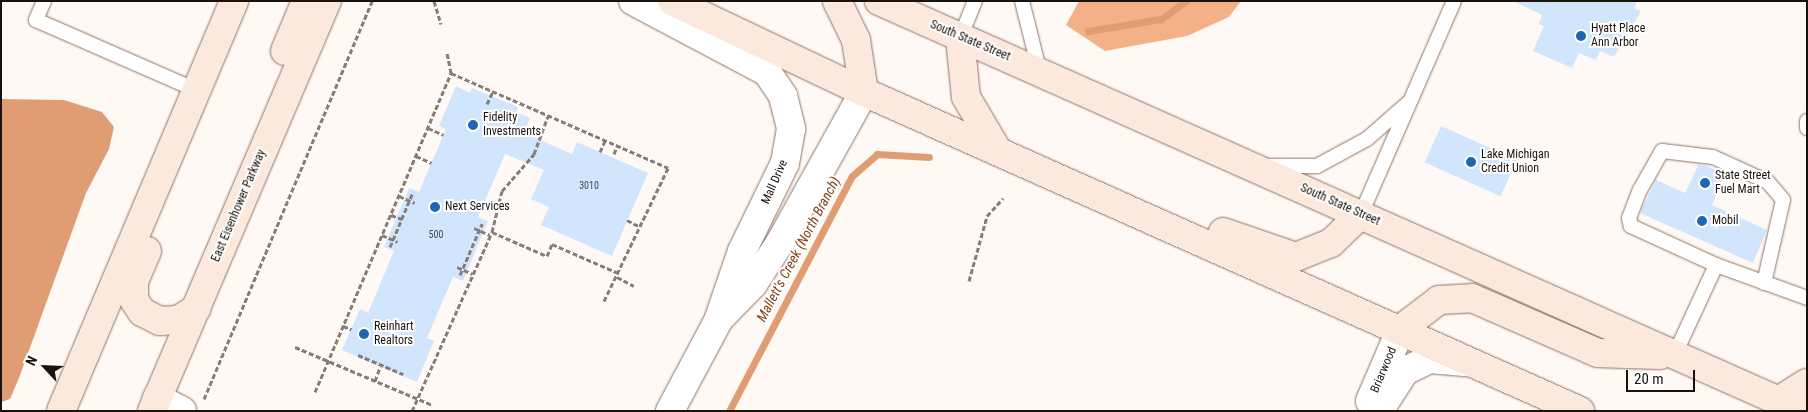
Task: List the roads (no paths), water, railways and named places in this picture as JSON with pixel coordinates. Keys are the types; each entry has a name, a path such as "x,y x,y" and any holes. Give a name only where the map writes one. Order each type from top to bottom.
{"main road":[{"path":"61,411 234,1"},
{"path":"197,308 178,320 160,321 138,306 134,281 253,1"},
{"path":"218,255 233,174 306,1"},
{"name":"East Eisenhower Parkway","path":"155,405 327,1"},
{"path":"672,1 864,92 996,148 1580,411"},
{"path":"837,1 856,40 864,92"},
{"name":"South State Street","path":"879,1 960,38 1039,69 1674,356 1740,384 1779,407"},
{"path":"960,38 966,97 996,148"},
{"path":"1093,192 1176,213 1296,258 1331,243 1361,214"},
{"path":"1401,329 1439,300 1472,298 1598,353 1674,356"},
{"path":"1779,407 1807,383"}],"street":[{"name":"Mall Drive","path":"633,1 766,72 789,112 785,163 742,250 718,321 670,411"},
{"name":"Mall Drive","path":"718,321 752,284 781,241 864,92"},
{"name":"Briarwood","path":"1366,411 1401,329"},
{"name":"Briarwood","path":"1379,411 1405,371 1430,359 1471,362"},
{"path":"155,405 193,406"}],"lane":[{"path":"44,1 36,20 196,90"},
{"path":"960,38 975,1"},
{"path":"1022,1 1039,69"},
{"path":"1361,214 1454,1"},
{"path":"1252,166 1317,166 1367,139 1412,99"},
{"path":"1764,283 1783,200 1768,182 1714,158 1662,151 1640,190 1629,218 1631,226 1716,266 1764,283 1807,298"},
{"path":"1674,356 1716,266"}],"waterway":[{"name":"Mallett's Creek (North Branch)","path":"1088,31 1161,19 1186,1"},
{"name":"Mallett's Creek (North Branch)","path":"729,411 852,176 877,154 929,157"}],"place":[{"name":"Hyatt Place Ann Arbor","path":"1581,36"},
{"name":"Fidelity Investments","path":"473,125"},
{"name":"Lake Michigan Credit Union","path":"1471,162"},
{"name":"State Street Fuel Mart","path":"1705,183"},
{"name":"Next Services","path":"435,207"},
{"name":"Mobil","path":"1702,221"},
{"name":"Reinhart Realtors","path":"364,334"}]}
